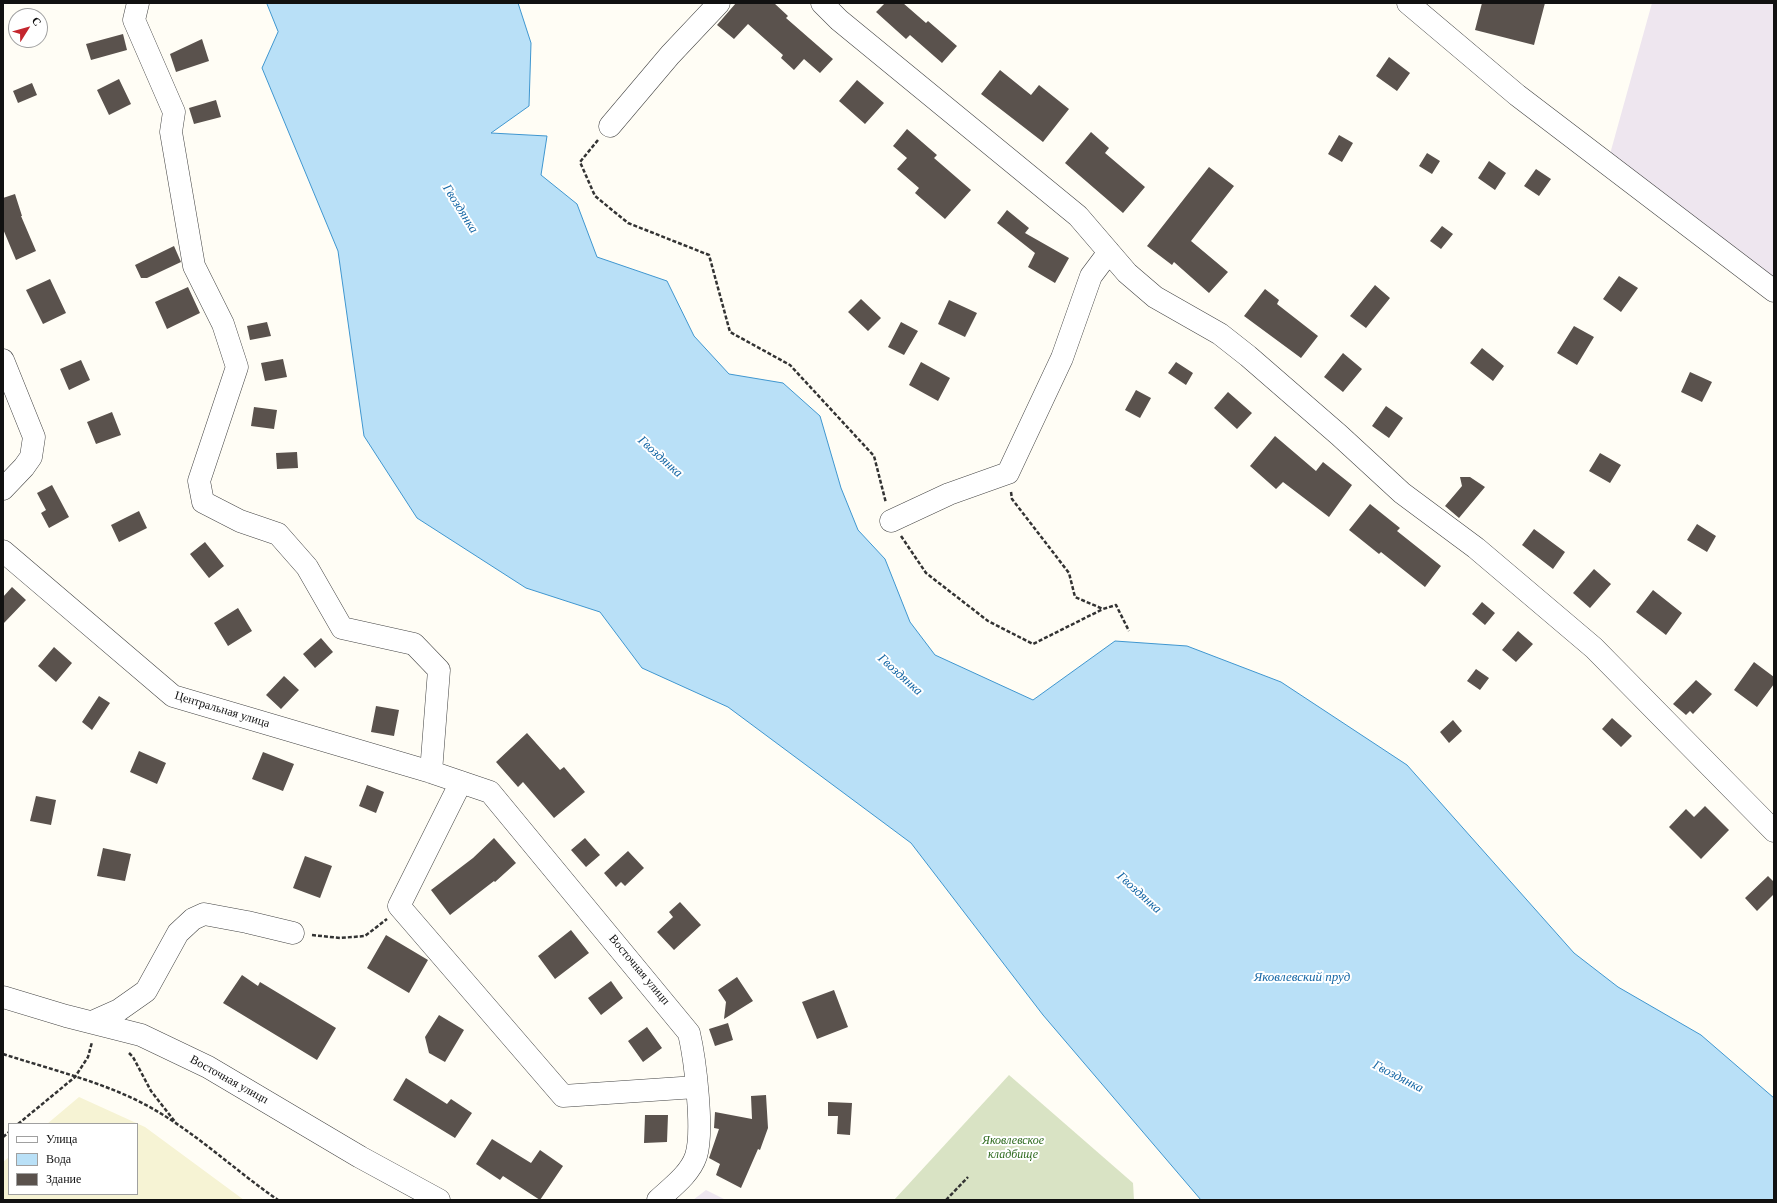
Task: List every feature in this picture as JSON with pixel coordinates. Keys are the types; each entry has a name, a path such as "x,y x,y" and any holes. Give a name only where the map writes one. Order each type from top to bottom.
{"street":[{"path":"138,3 134,20 174,112 171,132 194,266 223,324 237,367 200,481 203,502 240,521 278,534 306,568 342,628 414,644 438,670 431,772"},
{"path":"610,126 670,55 719,3"},
{"path":"822,3 840,20 1078,216 1127,273 1155,296 1220,334 1248,356 1339,435 1402,493 1476,548 1594,648 1774,831"},
{"path":"1408,3 1517,95 1774,291"},
{"path":"891,521 948,494 1008,473 1062,358 1091,276 1109,252"},
{"path":"3,360 34,438 31,457 24,467 3,489"},
{"name":"Центральная улица","path":"3,551 172,696 462,782"},
{"path":"462,782 399,906 563,1096 696,1087"},
{"name":"Восточная улицп","path":"462,782 490,792 677,1016 689,1033 695,1056 698,1126 696,1155 686,1173 658,1200"},
{"path":"92,1031 146,991 178,933 193,919 204,914 293,933"},
{"name":"Восточная улицп","path":"3,998 66,1016 92,1031 140,1035 208,1067 360,1157 439,1200"}],"path":[{"path":"610,126 580,162 595,196 628,223 709,255 730,332 790,365 874,456 891,521 926,573 988,621 1034,644 1103,609 1116,605 1129,632"},
{"path":"1008,473 1012,499 1069,573 1075,597 1103,609"},
{"path":"293,933 340,938 365,936 383,923 399,906"},
{"path":"19,1123 75,1077 88,1057 92,1031"},
{"path":"128,1052 133,1057 151,1091 178,1125"},
{"path":"3,1054 75,1077 132,1098 178,1125 249,1180 278,1200"},
{"path":"946,1200 968,1178"}],"shaded area":[{"path":"1652,3 1774,3 1774,281 1610,154"},
{"path":"79,1097 136,1123 48,1123"},
{"path":"138,1124 145,1127 244,1200 3,1200 3,1162 8,1158 8,1195 138,1195"},
{"path":"706,1190 726,1200 693,1200"}],"green space":[{"name":"Яковлевское кладбище","path":"1009,1075 1133,1183 1134,1200 894,1200"}],"water":[{"name":"Яковлевский пруд","path":"267,3 518,3 531,43 529,106 491,133 547,136 541,175 577,204 597,257 667,281 694,336 729,374 783,383 820,416 841,488 858,530 885,559 910,622 935,655 1033,700 1115,641 1187,646 1281,682 1407,765 1574,953 1618,987 1701,1035 1774,1098 1774,1200 1201,1200 1043,1015 911,843 728,707 642,668 600,612 526,588 417,518 364,436 338,251 262,68 278,32"}],"building":[{"path":"736,3 774,3 788,16 786,18 833,59 820,73 804,59 794,70 781,58 783,55 748,24 734,39 717,25"},
{"path":"885,3 903,3 926,23 928,21 957,46 942,63 910,35 906,39 876,12"},
{"path":"1482,3 1545,3 1534,45 1475,30"},
{"path":"123,34 127,50 91,60 86,44"},
{"path":"202,39 209,61 176,72 170,54"},
{"path":"1389,57 1410,73 1397,91 1376,76"},
{"path":"1000,70 1031,95 1039,85 1069,109 1043,142 981,94"},
{"path":"119,79 131,104 109,115 97,90"},
{"path":"857,80 884,103 865,124 839,101"},
{"path":"32,83 37,95 18,103 13,91"},
{"path":"216,100 221,117 194,124 189,108"},
{"path":"907,129 937,155 934,158 971,190 945,219 915,193 919,188 897,169 907,158 893,146"},
{"path":"1091,132 1109,148 1105,153 1145,187 1123,213 1065,163"},
{"path":"1339,135 1353,143 1342,162 1328,154"},
{"path":"1427,153 1440,161 1432,174 1419,166"},
{"path":"1489,161 1506,173 1495,190 1478,178"},
{"path":"1209,167 1234,186 1191,241 1228,272 1209,293 1174,262 1172,265 1147,246"},
{"path":"1536,169 1551,179 1539,196 1524,186"},
{"path":"15,194 21,216 36,251 16,260 3,229 3,198"},
{"path":"1007,210 1029,228 1025,233 1069,258 1055,283 1028,267 1035,253 997,223"},
{"path":"1442,226 1453,234 1441,249 1430,241"},
{"path":"174,246 181,262 147,278 141,278 135,265"},
{"path":"1619,276 1638,288 1621,312 1603,299"},
{"path":"50,279 66,313 43,324 26,290"},
{"path":"1375,285 1390,298 1366,328 1350,316"},
{"path":"188,287 200,313 167,329 155,302"},
{"path":"1265,289 1279,300 1277,304 1318,336 1301,358 1244,316"},
{"path":"861,299 881,318 868,331 848,312"},
{"path":"949,300 977,313 965,337 938,324"},
{"path":"267,322 271,336 250,340 247,326"},
{"path":"901,322 918,331 904,355 888,347"},
{"path":"1574,326 1594,337 1577,365 1557,353"},
{"path":"1482,348 1504,366 1493,381 1470,363"},
{"path":"1343,353 1362,369 1343,392 1324,377"},
{"path":"283,359 287,377 265,381 261,363"},
{"path":"81,360 90,380 69,390 60,369"},
{"path":"921,362 950,378 938,401 909,385"},
{"path":"1176,362 1193,373 1186,385 1168,373"},
{"path":"1690,372 1712,382 1702,402 1681,392"},
{"path":"1136,390 1151,398 1140,418 1125,410"},
{"path":"1228,392 1252,413 1237,429 1214,408"},
{"path":"1386,406 1403,418 1389,438 1372,426"},
{"path":"254,407 277,410 274,429 251,426"},
{"path":"112,412 121,435 96,444 87,422"},
{"path":"1275,436 1316,471 1323,462 1352,485 1329,517 1283,482 1276,489 1250,466"},
{"path":"297,452 298,468 277,469 276,453"},
{"path":"1600,453 1621,465 1610,483 1589,471"},
{"path":"1460,477 1470,477 1485,487 1459,518 1445,506 1462,486"},
{"path":"52,485 69,517 49,528 41,513 46,510 37,493"},
{"path":"1370,504 1400,528 1397,531 1441,566 1425,587 1381,552 1379,554 1349,530"},
{"path":"139,511 147,528 119,542 111,525"},
{"path":"1697,524 1716,536 1707,552 1687,540"},
{"path":"1534,529 1565,552 1553,569 1522,545"},
{"path":"205,542 224,566 209,578 190,554"},
{"path":"1594,569 1611,584 1590,608 1573,593"},
{"path":"12,587 26,600 3,624 3,597"},
{"path":"1653,590 1682,613 1666,635 1636,612"},
{"path":"1482,602 1495,613 1485,625 1472,614"},
{"path":"238,608 252,631 228,646 214,623"},
{"path":"1518,631 1533,644 1516,662 1502,650"},
{"path":"321,638 333,652 315,668 303,654"},
{"path":"54,647 72,663 56,682 38,666"},
{"path":"1754,662 1774,677 1774,684 1757,707 1734,690"},
{"path":"1476,669 1489,678 1480,690 1467,681"},
{"path":"284,676 299,690 281,709 266,695"},
{"path":"1696,680 1712,694 1693,714 1690,711 1686,715 1673,704"},
{"path":"99,696 110,703 92,730 82,722"},
{"path":"376,706 399,710 394,736 371,732"},
{"path":"1612,718 1632,736 1621,747 1602,729"},
{"path":"1453,720 1462,731 1449,743 1440,732"},
{"path":"527,733 560,770 564,767 585,792 554,818 523,782 518,787 496,762"},
{"path":"139,751 166,763 157,784 130,772"},
{"path":"263,752 294,764 283,791 252,779"},
{"path":"367,785 384,792 376,813 359,806"},
{"path":"36,796 56,800 51,825 30,821"},
{"path":"1705,806 1729,830 1701,859 1669,827 1686,809 1694,817"},
{"path":"494,838 516,863 495,882 494,881 450,915 431,890 473,858"},
{"path":"585,838 600,855 586,867 571,850"},
{"path":"103,848 131,854 125,881 97,876"},
{"path":"628,851 644,868 625,886 621,882 616,887 604,873"},
{"path":"305,856 332,866 320,898 293,888"},
{"path":"1768,876 1774,882 1774,894 1757,911 1745,898"},
{"path":"680,902 701,925 674,950 657,932 673,917 669,912"},
{"path":"571,930 589,953 555,979 538,956"},
{"path":"386,935 428,960 409,993 367,968"},
{"path":"242,975 258,986 260,982 336,1028 317,1060 223,1003"},
{"path":"737,977 753,1001 724,1019 726,1002 718,990"},
{"path":"611,981 623,998 601,1015 588,998"},
{"path":"834,990 848,1027 817,1039 802,1002"},
{"path":"439,1015 464,1030 445,1062 429,1053 425,1037"},
{"path":"728,1023 733,1040 715,1046 709,1029"},
{"path":"647,1027 662,1048 643,1062 628,1041"},
{"path":"406,1078 447,1104 451,1099 472,1113 455,1138 393,1100"},
{"path":"766,1095 768,1128 760,1150 758,1149 741,1188 716,1175 720,1164 709,1158 719,1129 714,1128 715,1112 752,1119 751,1096"},
{"path":"828,1102 852,1103 850,1135 837,1134 838,1116 828,1116"},
{"path":"645,1115 668,1115 667,1142 644,1143"},
{"path":"492,1139 531,1163 540,1150 563,1166 540,1200 503,1176 500,1180 476,1164"}],"water label":[{"name":"Гвоздянка","path":"460,209"},
{"name":"Гвоздянка","path":"660,457"},
{"name":"Гвоздянка","path":"900,675"},
{"name":"Гвоздянка","path":"1139,893"},
{"name":"Гвоздянка","path":"1398,1077"}]}
